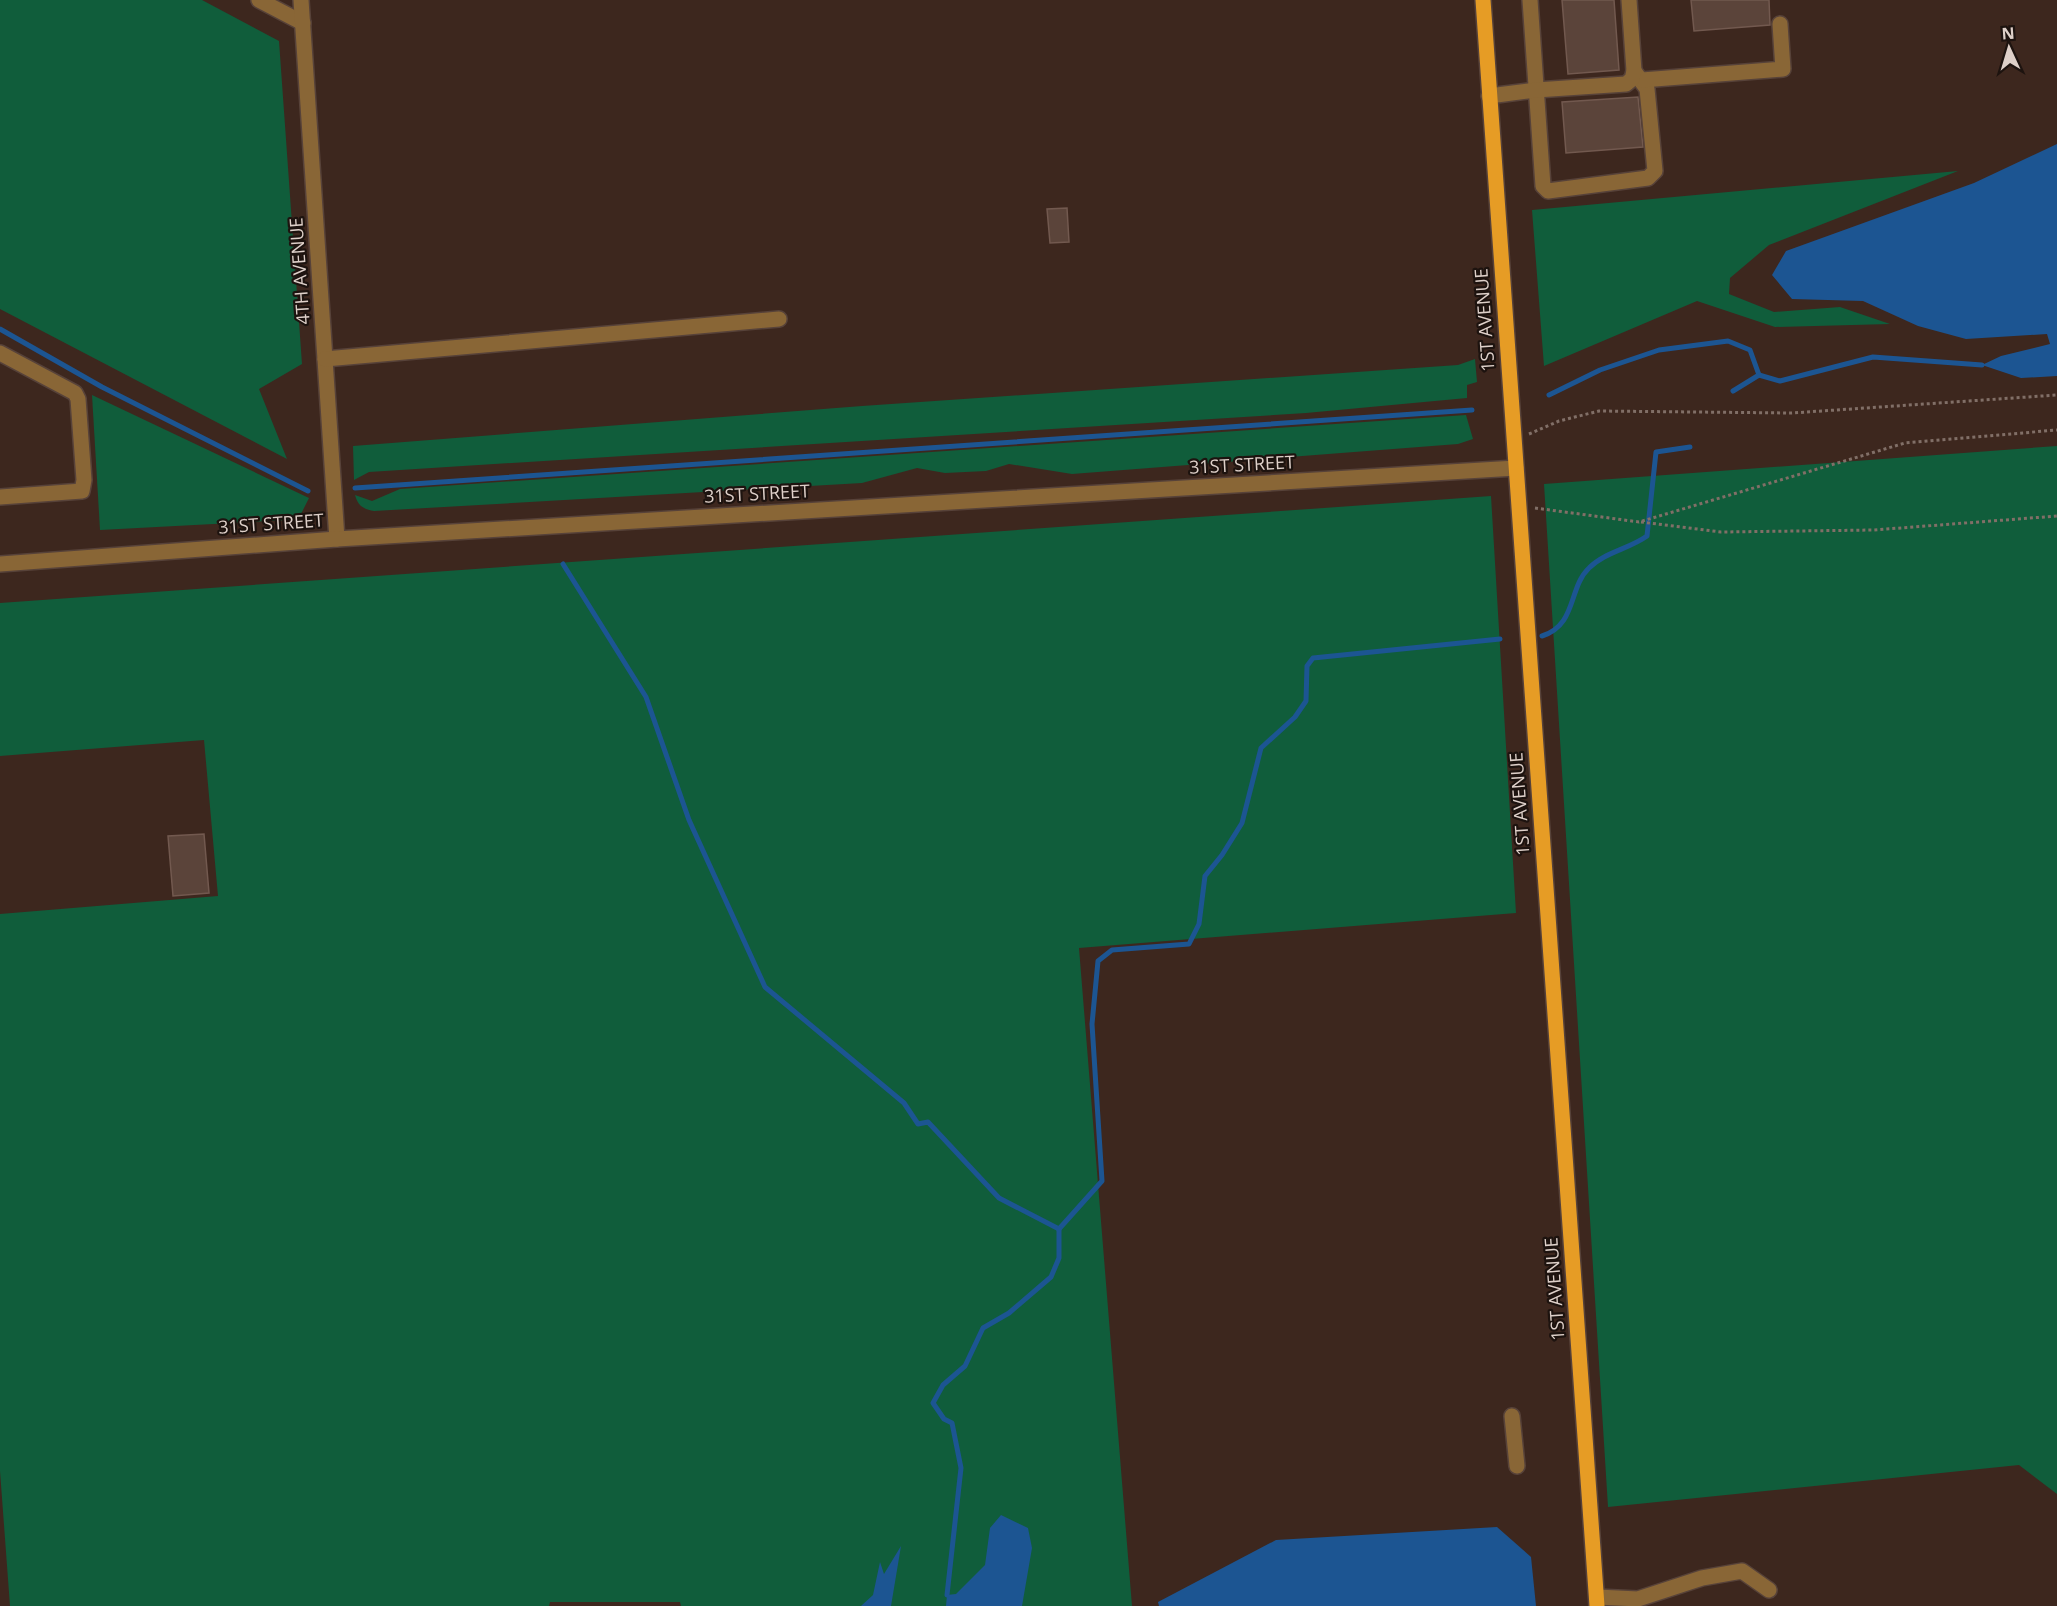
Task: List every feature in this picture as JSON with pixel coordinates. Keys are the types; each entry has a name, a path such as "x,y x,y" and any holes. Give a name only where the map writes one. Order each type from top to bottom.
{"main road":[{"name":"1ST AVENUE","path":"1483,0 1597,1601"}],"street":[{"path":"260,0 303,23"},
{"name":"4TH AVENUE","path":"301,0 337,539"},
{"path":"1530,0 1544,186 1548,191 1648,178 1655,171 1651,108 1647,89 1638,76 1629,0"},
{"path":"1489,96 1536,90 1626,84 1638,76 1784,69 1780,24"},
{"path":"325,359 780,319"},
{"path":"0,353 75,393 78,399 84,480 82,492 0,497"},
{"name":"31ST STREET","path":"0,564 337,539 1516,468"},
{"path":"1512,1416 1517,1466"},
{"path":"1597,1601 1638,1599 1702,1578 1742,1571 1769,1590"}],"path":[{"path":"1514,441 1559,421 1599,411 1792,413 2057,395"},
{"path":"1639,522 1905,442 2057,430"},
{"path":"1519,506 1721,532 1874,530 2057,516"}],"green space":[{"path":"0,0 202,0 279,41 302,364 259,389 287,459 0,309"},
{"path":"1958,171 1769,245 1730,278 1729,294 1774,312 1840,307 1890,324 1775,327 1697,301 1544,366 1532,210"},
{"path":"1475,359 1477,382 1467,385 1467,398 1306,413 369,472 354,480 353,446 862,406 1458,365"},
{"path":"92,395 309,498 299,518 100,530"},
{"path":"1466,415 1473,439 1458,444 1072,474 1009,464 986,471 945,473 917,468 862,483 374,511 362,506 355,495 372,501 400,489"},
{"path":"2057,446 2057,1494 2019,1465 1608,1507 1544,484"},
{"path":"1491,496 1516,913 1079,948 1132,1606 681,1606 680,1602 550,1602 549,1606 10,1606 0,1471 0,914 218,896 204,740 0,756 0,603"}],"water":[{"path":"2057,144 2057,376 2021,378 1982,365 2001,356 2050,344 2047,334 1966,339 1918,326 1863,301 1792,299 1772,275 1786,251 1974,183"},
{"path":"1001,1515 1028,1528 1032,1548 1022,1606 946,1606 947,1595 956,1594 985,1565 990,1528"},
{"path":"1497,1527 1531,1557 1536,1606 1159,1606 1158,1602 1276,1540"},
{"path":"901,1546 891,1606 861,1606 873,1595 880,1562 884,1574"}],"building":[{"path":"1562,0 1614,0 1619,70 1568,74"},
{"path":"1691,0 1769,0 1770,25 1694,31"},
{"path":"1638,97 1643,147 1566,153 1562,102"},
{"path":"1067,208 1069,242 1050,243 1047,209"},
{"path":"204,834 209,893 173,896 168,836"}],"waterway":[{"path":"0,329 102,387 308,491"},
{"path":"1549,395 1600,370 1659,350 1728,341 1750,350 1759,375 1780,381 1873,357 1982,365"},
{"path":"1733,391 1759,375"},
{"path":"355,488 1472,410"},
{"path":"1542,636 1561,624 1567,615 1582,576 1589,568 1602,558 1647,536 1656,452 1690,447"},
{"path":"563,564 646,697 689,820 765,987 904,1103 918,1124 928,1122 999,1198 1059,1229 1102,1181 1092,1024 1098,961 1112,950 1189,944 1199,924 1205,876 1222,855 1242,823 1261,748 1295,717 1306,701 1307,666 1313,658 1500,639"},
{"path":"947,1595 961,1468 952,1423 944,1419 933,1403 943,1385 965,1366 983,1328 1009,1313 1051,1277 1059,1258 1059,1229"}]}
